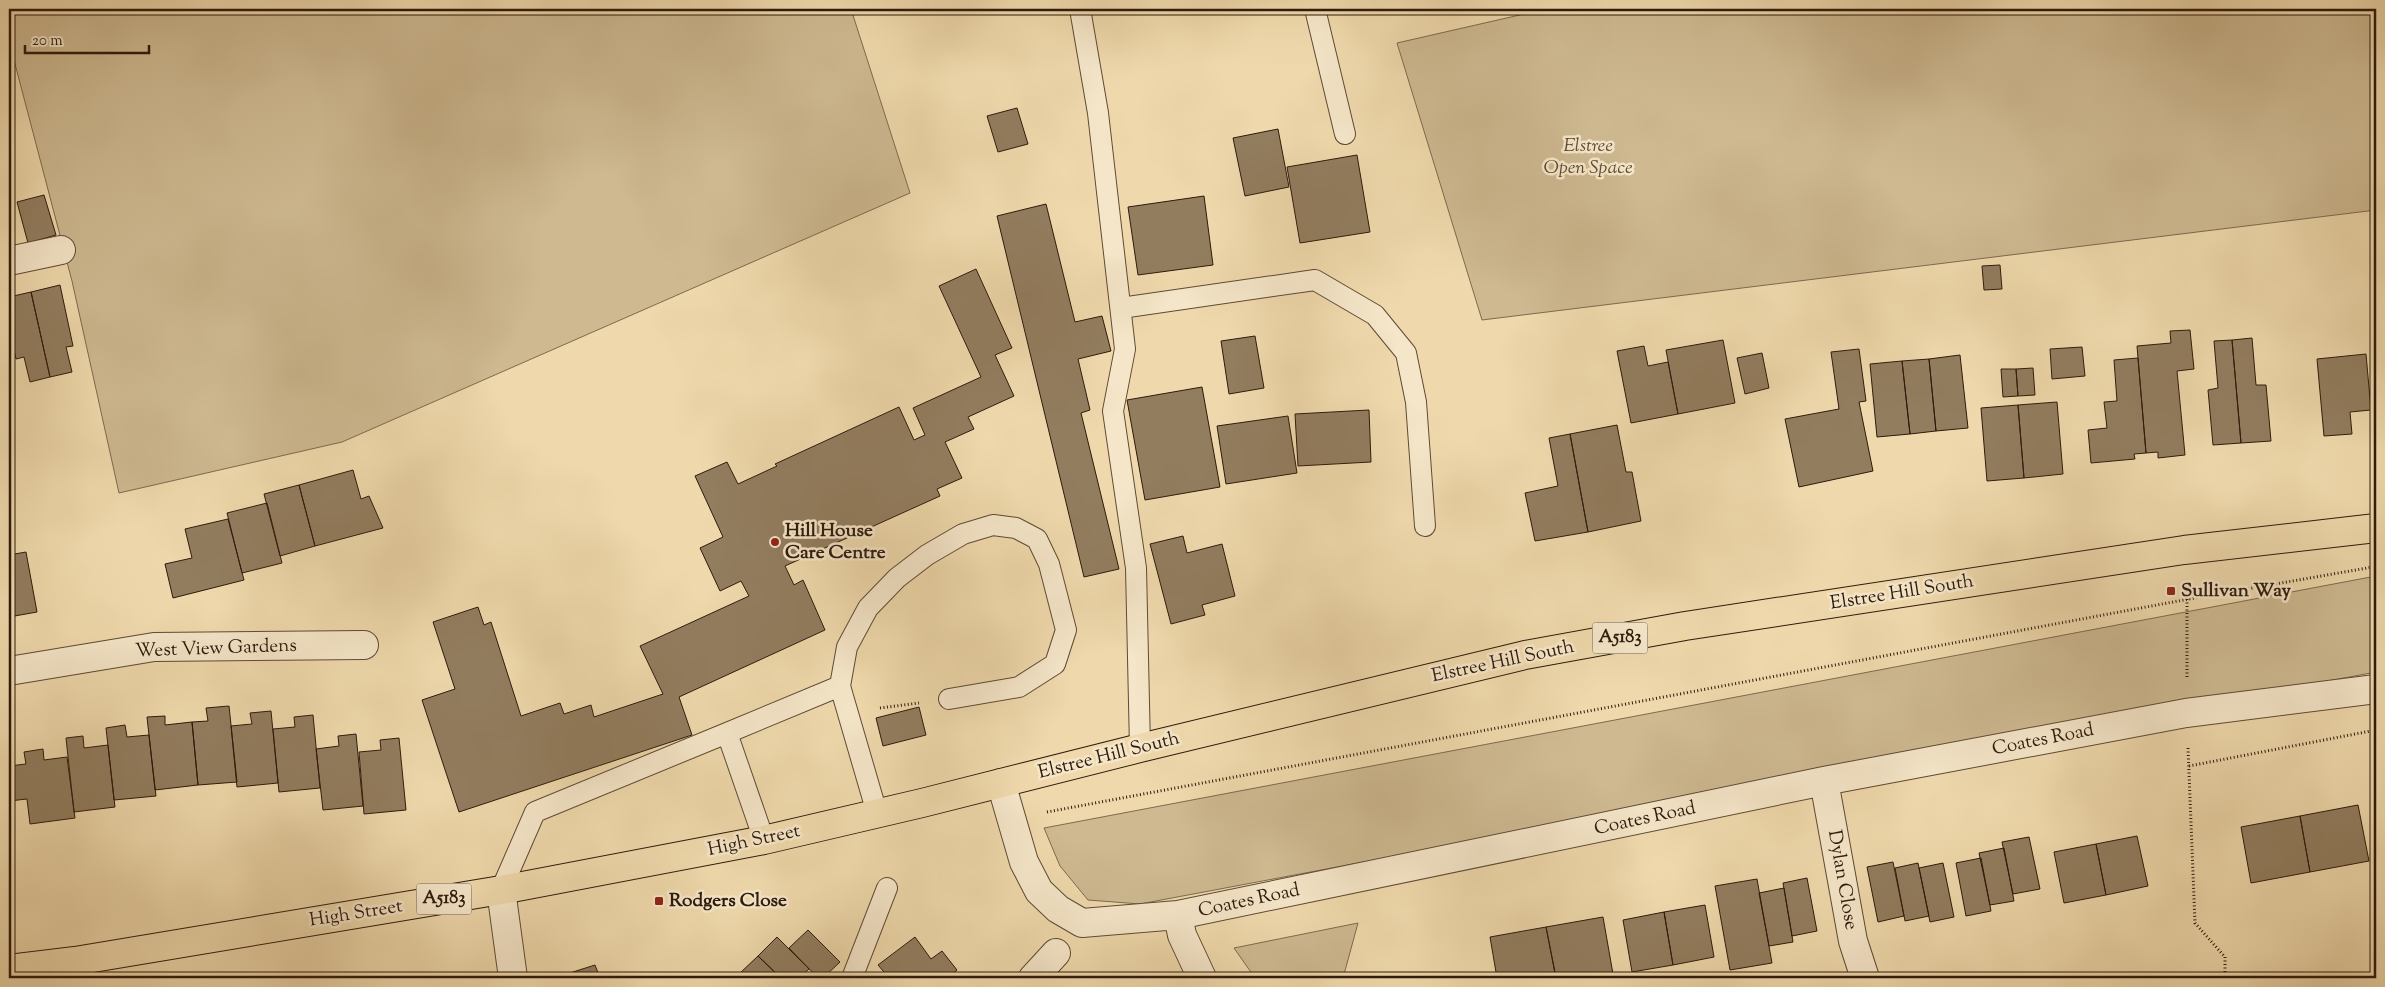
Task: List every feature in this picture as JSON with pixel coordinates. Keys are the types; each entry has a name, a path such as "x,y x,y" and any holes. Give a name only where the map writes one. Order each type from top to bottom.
{"main road":[{"name":"Elstree Hill South","path":"877,813 1525,655 1685,626 2184,550 2376,528"},
{"name":"High Street","path":"9,969 75,970 764,840 877,813"}],"street":[{"path":"9,261 60,250"},
{"name":"West View Gardens","path":"9,671 154,647 364,646"},
{"name":"Coates Road","path":"1001,782 1024,862 1039,891 1058,909 1082,923 1178,916 1824,781 2186,713 2376,690"},
{"name":"Dylan Close","path":"1824,781 1853,941 1865,978"},
{"path":"501,890 513,978"},
{"path":"1178,916 1182,935 1202,978"},
{"path":"1032,978 1056,954"}],"lane":[{"path":"1080,9 1098,113 1125,349 1112,411 1136,568 1140,748"},
{"path":"1315,9 1345,134"},
{"path":"1121,308 1315,280 1375,315 1406,353 1416,402 1425,526"},
{"path":"877,813 840,686 848,647 868,608 897,578 927,555 963,534 993,526 1016,528 1037,539 1049,564 1066,630 1055,664 1019,687 949,699"},
{"path":"501,890 535,812 840,686"},
{"path":"727,733 764,840"},
{"path":"852,978 887,888"}],"path":[{"path":"2184,550 2188,599 2186,713 2195,923 2225,957 2225,978"},
{"path":"1012,818 2188,599 2376,566"},
{"path":"848,712 949,699"},
{"path":"2189,766 2376,730"}],"green space":[{"path":"9,9 851,9 910,193 342,442 119,493 72,281 9,41"},
{"name":"Elstree Open Space","path":"1546,9 2376,9 2376,210 1482,320 1397,43"},
{"path":"2376,576 2376,672 1140,904 1088,900 1060,866 1044,828"},
{"path":"1358,923 1343,978 1255,978 1234,948"}],"building":[{"path":"1017,108 1028,144 998,152 987,116"},
{"path":"1278,129 1289,187 1245,196 1233,138"},
{"path":"1357,155 1370,232 1300,243 1287,167"},
{"path":"44,195 56,235 28,243 17,202"},
{"path":"1204,196 1213,265 1138,275 1128,207"},
{"path":"1046,204 1075,322 1102,316 1111,351 1078,359 1090,410 1081,413 1119,569 1084,577 997,216"},
{"path":"2000,265 2002,289 1984,290 1982,266"},
{"name":"Hill House Care Centre","path":"976,269 1012,348 995,355 1014,396 968,417 974,429 945,442 962,478 937,489 940,496 785,566 794,585 803,580 825,630 679,697 692,735 459,812 422,700 455,689 433,622 478,607 484,625 491,622 521,716 560,703 564,714 591,705 594,717 663,694 640,646 749,596 741,581 720,591 700,548 723,537 695,476 727,462 738,484 777,466 775,464 899,407 914,440 925,435 913,408 981,377 939,286"},
{"path":"60,285 73,346 66,347 72,372 50,377 31,292"},
{"path":"31,292 50,377 30,382 24,357 16,359 9,328 9,297"},
{"path":"2190,330 2194,369 2177,371 2185,455 2158,458 2158,452 2146,453 2137,346 2171,343 2170,331"},
{"path":"1255,336 1264,388 1229,394 1221,341"},
{"path":"2252,338 2256,385 2266,385 2271,441 2241,443 2232,340"},
{"path":"1723,340 1735,403 1678,414 1666,350"},
{"path":"2232,340 2241,443 2213,445 2208,390 2218,388 2214,341"},
{"path":"1644,346 1648,366 1668,362 1678,414 1631,423 1617,351"},
{"path":"2082,347 2085,376 2052,379 2050,349"},
{"path":"1859,349 1866,401 1859,402 1873,471 1799,487 1785,419 1839,409 1831,352"},
{"path":"1762,353 1769,388 1745,394 1737,358"},
{"path":"2366,354 2371,410 2350,412 2352,434 2324,436 2317,359"},
{"path":"1960,355 1968,428 1936,431 1929,359"},
{"path":"2138,358 2146,453 2134,454 2135,459 2091,463 2088,430 2107,428 2104,402 2117,401 2114,360"},
{"path":"1929,359 1936,431 1910,434 1902,361"},
{"path":"1902,361 1910,434 1877,437 1870,364"},
{"path":"2033,368 2035,395 2018,396 2016,369"},
{"path":"2001,369 2016,369 2018,396 2003,397"},
{"path":"1202,387 1220,487 1145,500 1127,400"},
{"path":"2057,402 2063,474 2024,478 2018,405"},
{"path":"2018,405 2024,478 1987,481 1981,408"},
{"path":"1369,410 1371,462 1298,466 1295,414"},
{"path":"1288,416 1297,473 1226,484 1217,426"},
{"path":"1617,425 1626,472 1632,472 1641,521 1588,532 1570,434"},
{"path":"1570,434 1588,532 1535,541 1525,493 1558,486 1549,438"},
{"path":"353,470 361,499 369,496 383,528 315,546 299,485"},
{"path":"299,485 315,546 280,556 264,494"},
{"path":"267,503 282,563 242,573 227,513"},
{"path":"228,519 244,580 173,598 165,564 192,558 185,529"},
{"path":"1183,536 1187,553 1222,544 1235,596 1202,605 1205,615 1171,624 1150,544"},
{"path":"26,552 37,612 9,617 9,555"},
{"path":"229,706 237,782 198,785 192,722 208,721 206,708"},
{"path":"919,707 926,735 883,746 876,718"},
{"path":"271,711 278,783 237,787 231,726 252,724 250,713"},
{"path":"313,715 320,788 279,792 273,729 295,727 294,717"},
{"path":"165,716 165,725 192,722 198,785 155,790 147,717"},
{"path":"125,725 127,737 149,735 156,796 114,800 106,728"},
{"path":"356,734 363,806 323,810 316,749 339,746 338,736"},
{"path":"83,736 84,748 108,745 115,807 74,812 66,738"},
{"path":"399,738 406,810 364,814 359,752 381,750 380,740"},
{"path":"43,749 44,760 67,757 75,818 30,824 27,799 9,801 9,766 26,764 24,752"},
{"path":"2358,805 2369,861 2310,872 2300,816"},
{"path":"2300,816 2310,872 2251,883 2241,827"},
{"path":"2137,836 2148,886 2106,895 2096,844"},
{"path":"2029,837 2040,889 2013,894 2002,842"},
{"path":"2096,844 2106,895 2064,903 2054,852"},
{"path":"2004,848 2014,901 1990,905 1979,853"},
{"path":"1981,858 1991,911 1966,916 1956,863"},
{"path":"1893,862 1904,916 1878,922 1867,867"},
{"path":"1918,863 1929,916 1905,921 1895,868"},
{"path":"1943,863 1954,917 1930,922 1919,868"},
{"path":"1807,878 1817,931 1792,936 1783,883"},
{"path":"1757,879 1772,963 1730,970 1715,886"},
{"path":"1784,888 1793,942 1769,946 1759,893"},
{"path":"1705,905 1714,957 1673,965 1664,912"},
{"path":"1664,912 1673,965 1632,972 1623,920"},
{"path":"1603,917 1613,974 1589,978 1556,978 1546,927"},
{"path":"1546,927 1556,978 1497,978 1490,937"},
{"path":"808,930 840,962 823,978 818,978 789,948"},
{"path":"777,937 809,969 799,978 781,978 758,956"},
{"path":"915,937 931,959 942,951 957,970 947,978 889,978 878,965"},
{"path":"758,956 781,978 743,978 739,974"},
{"path":"595,965 600,978 554,978"},
{"path":"1394,973 1412,978 1392,978"}],"place":[{"name":"Hill House Care Centre","path":"775,542"},
{"name":"Sullivan Way","path":"2171,591"},
{"name":"Rodgers Close","path":"659,901"}]}
